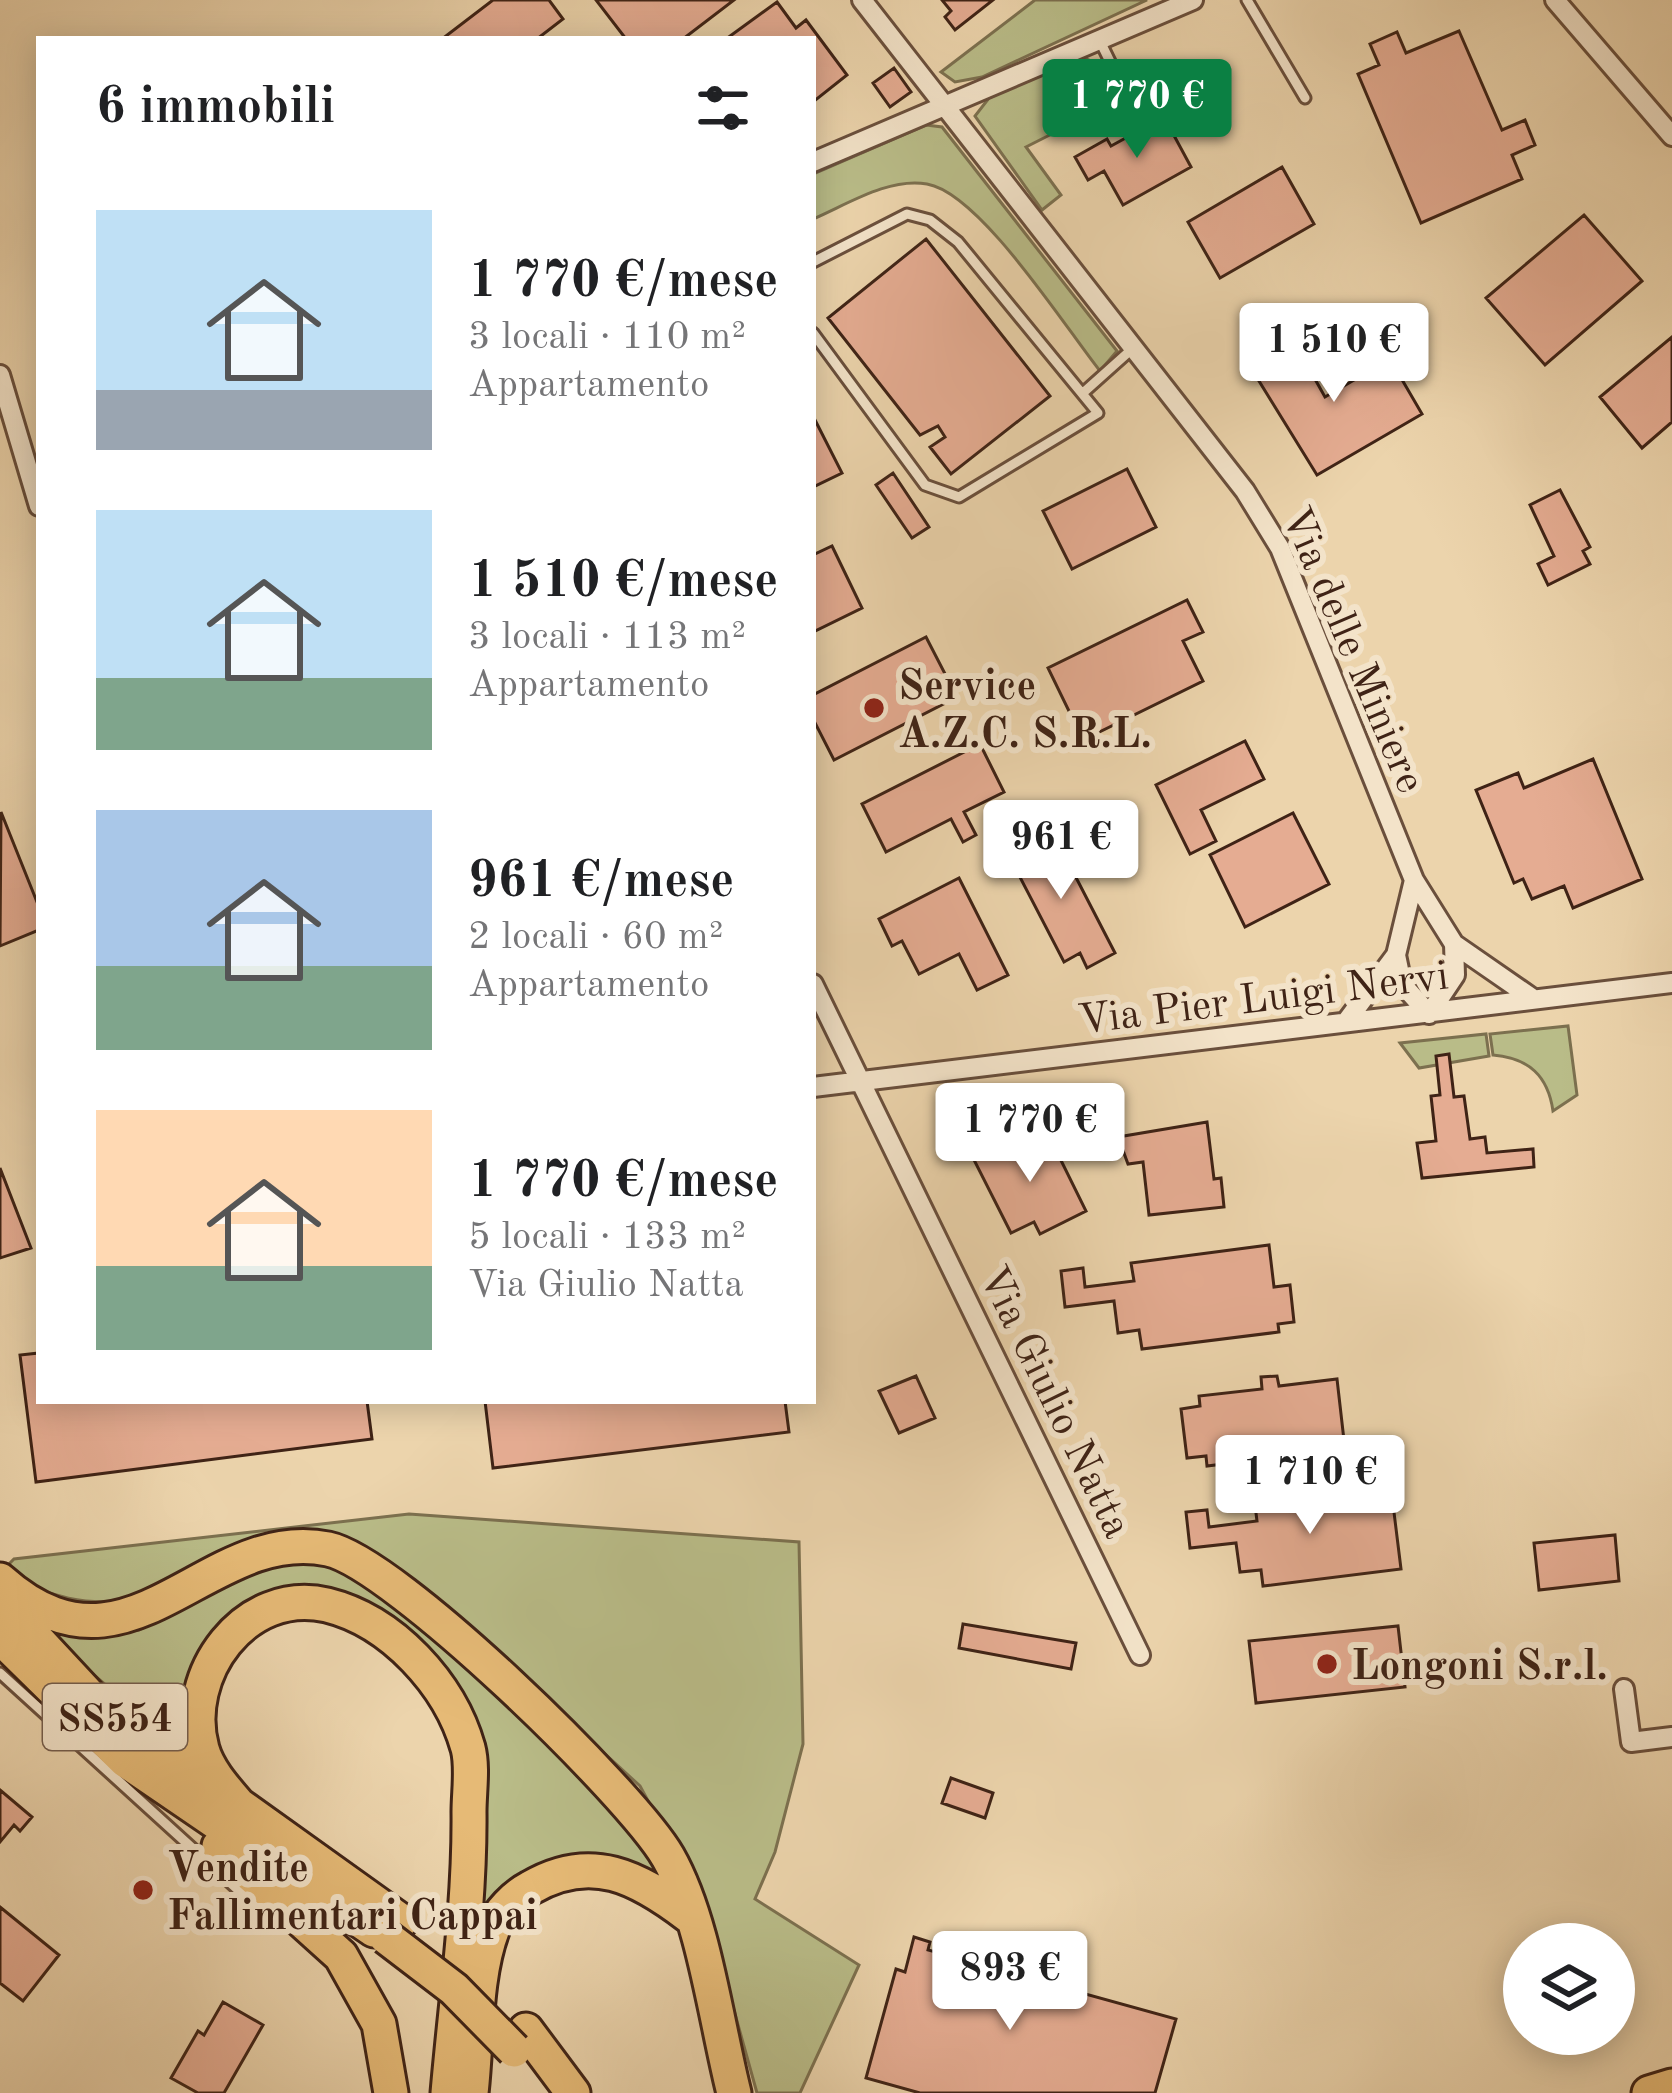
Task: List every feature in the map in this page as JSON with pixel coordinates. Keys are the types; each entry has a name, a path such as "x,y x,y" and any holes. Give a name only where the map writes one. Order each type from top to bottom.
{"highway":[{"path":"0,1580 56,1614 104,1620 152,1610 233,1561 277,1549 329,1550 380,1575 588,1756 636,1809 670,1861 690,1917 734,2093"},
{"name":"SS554","path":"0,1600 95,1702 394,1929 454,1989 520,2040 572,2093"},
{"path":"248,1816 202,1751 197,1723 199,1684 232,1634 270,1610 323,1604 363,1618 398,1641 437,1686 469,1751 470,1853 448,2093"},
{"name":"SS554","path":"2,1654 124,1760 394,1929"},
{"path":"124,1760 274,1910 340,1956 379,2024 391,2093"},
{"path":"471,2093 485,1962 494,1925 517,1895 551,1876 585,1868 616,1871 655,1890 690,1917"},
{"name":"SS554","path":"520,2040 551,2093"},
{"path":"1648,2093 1672,2086"}],"street":[{"name":"Via delle Miniere","path":"862,0 1245,491 1280,548 1414,880 1454,944 1532,998"},
{"path":"816,160 1193,0"},
{"path":"1555,0 1672,136"},
{"path":"0,375 36,496"},
{"path":"1346,1022 1396,955 1414,880"},
{"path":"1396,955 1402,984 1429,1014 1455,975 1454,944"},
{"name":"Via Pier Luigi Nervi","path":"816,1087 1672,982"},
{"name":"Via Giulio Natta","path":"816,990 1140,1655"},
{"path":"1624,1689 1631,1742 1672,1737"}],"lane":[{"path":"1247,0 1304,98"},
{"path":"1099,39 1137,117"},
{"path":"816,260 907,214 930,220 958,242 1098,412 959,497 925,485 816,337"},
{"path":"1084,392 1132,350"},
{"path":"2,1654 274,1910"}],"green space":[{"path":"1035,0 1147,0 982,77 955,82 941,72"},
{"path":"1082,57 1091,61 1115,102 1026,147 1061,195 1042,210 975,116 989,98"},
{"path":"926,125 942,127 1117,351 1100,371 996,236 948,193 927,184 898,185 816,218 816,173"},
{"path":"1568,1026 1577,1095 1553,1111 1547,1088 1535,1071 1517,1060 1493,1055 1490,1034"},
{"path":"1486,1034 1489,1056 1419,1068 1400,1043"},
{"path":"409,1514 799,1542 803,1744 775,1852 755,1899 859,1965 800,2093 757,2093 705,1906 640,1786 461,1622 301,1536 189,1584 117,1601 80,1600 42,1590 3,1570 14,1559"},
{"path":"267,1562 339,1565 380,1586 587,1768 669,1879 558,1862 477,1960 484,1788 428,1652 305,1594 276,1591 261,1597 230,1618 195,1661 184,1706 191,1758 32,1622 104,1633 139,1630"}],"building":[{"path":"493,0 549,0 563,19 541,36 446,36"},
{"path":"596,0 734,0 687,36 624,36"},
{"path":"942,0 993,0 955,30 945,17 951,11"},
{"path":"777,2 796,28 806,20 847,75 816,100 816,36 730,36"},
{"path":"1459,31 1502,130 1525,120 1535,145 1512,155 1522,179 1421,223 1358,74 1379,65 1370,44 1397,32 1406,53"},
{"path":"894,68 911,92 890,107 873,83"},
{"path":"1164,117 1191,167 1123,205 1104,171 1088,180 1075,157 1107,139 1111,146"},
{"path":"1282,167 1314,224 1220,278 1188,222"},
{"path":"1584,215 1642,281 1545,365 1486,298"},
{"path":"926,239 1050,396 951,474 930,447 945,437 938,426 920,435 828,318"},
{"path":"1308,335 1325,364 1311,372 1325,397 1390,359 1422,414 1317,475 1251,368"},
{"path":"1672,337 1672,422 1642,448 1600,397"},
{"path":"816,422 842,473 816,486"},
{"path":"1127,469 1156,527 1072,569 1043,511"},
{"path":"893,473 929,527 912,538 876,485"},
{"path":"1560,490 1590,547 1583,551 1590,564 1548,585 1538,564 1554,556 1530,505"},
{"path":"832,546 862,608 816,631 816,554"},
{"path":"1187,600 1203,632 1183,641 1203,681 1083,740 1048,668"},
{"name":"Service A.Z.C. S.R.L.","path":"926,637 957,697 834,760 816,725 816,693"},
{"path":"1245,741 1264,779 1201,810 1216,841 1190,854 1156,785"},
{"path":"980,744 1004,792 964,812 976,835 963,842 951,819 886,852 862,804"},
{"path":"1593,759 1642,879 1573,908 1564,886 1532,899 1523,879 1514,883 1476,790 1518,773 1524,788"},
{"path":"1,812 36,900 36,931 0,946"},
{"path":"1293,813 1329,884 1245,927 1210,855"},
{"path":"1053,833 1115,953 1087,968 1080,953 1064,962 1009,856"},
{"path":"959,878 1008,975 977,990 959,954 919,974 902,941 892,946 879,919"},
{"path":"1449,1054 1454,1097 1464,1096 1470,1139 1485,1137 1487,1153 1533,1149 1534,1167 1422,1178 1417,1143 1436,1141 1431,1096 1440,1095 1436,1056"},
{"path":"1207,1122 1214,1179 1221,1178 1224,1207 1149,1215 1143,1162 1128,1164 1118,1137"},
{"path":"1048,1134 1086,1211 1040,1234 1034,1222 1011,1233 970,1152 993,1141 1002,1158"},
{"path":"0,1168 31,1248 0,1258"},
{"path":"1269,1245 1274,1287 1290,1285 1294,1322 1278,1324 1279,1332 1142,1349 1139,1330 1118,1333 1114,1301 1065,1307 1061,1271 1083,1268 1085,1287 1134,1281 1131,1263"},
{"path":"36,1353 36,1404 367,1404 372,1439 36,1482 20,1355"},
{"path":"916,1376 935,1418 899,1433 879,1391"},
{"path":"1277,1376 1279,1386 1337,1379 1345,1449 1207,1466 1206,1456 1187,1458 1181,1409 1200,1406 1199,1396 1262,1389 1261,1377"},
{"path":"485,1404 785,1404 789,1432 493,1468"},
{"path":"1391,1488 1401,1569 1263,1586 1261,1570 1240,1572 1236,1543 1190,1548 1186,1512 1207,1510 1209,1527 1257,1521 1255,1505"},
{"path":"1615,1535 1619,1581 1539,1590 1534,1543"},
{"path":"963,1624 1076,1643 1071,1669 959,1648"},
{"name":"Longoni S.r.l.","path":"1398,1626 1405,1687 1256,1703 1249,1641"},
{"path":"951,1778 993,1793 985,1818 942,1803"},
{"path":"0,1790 32,1817 20,1831 14,1825 0,1842"},
{"path":"0,1907 59,1955 23,2001 0,1983"},
{"path":"914,1937 930,1942 928,1950 984,1965 987,1954 1034,1967 1031,1979 1176,2019 1155,2093 920,2093 866,2078 896,1969 905,1972"},
{"path":"223,2002 263,2025 224,2093 198,2093 171,2078 198,2031 204,2035"}],"place":[{"name":"Service A.Z.C. S.R.L.","path":"874,708"},
{"name":"Longoni S.r.l.","path":"1327,1664"},
{"name":"Vendite Fallimentari Cappai","path":"143,1890"}]}
